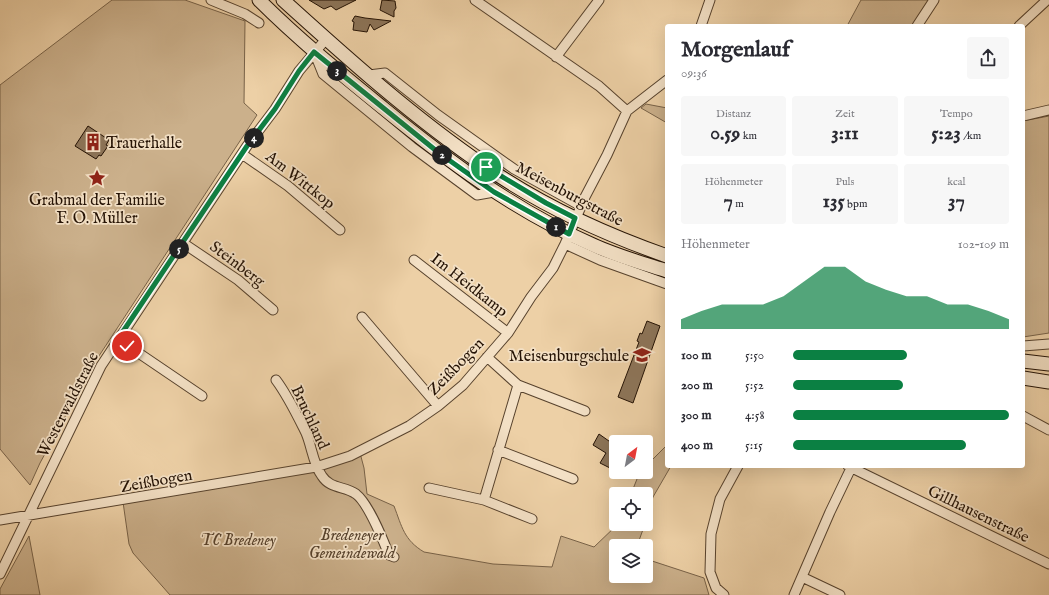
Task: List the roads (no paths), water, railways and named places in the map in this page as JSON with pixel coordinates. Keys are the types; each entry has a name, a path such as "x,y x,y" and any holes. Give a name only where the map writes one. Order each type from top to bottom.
{"main road":[{"name":"Meisenburgstraße","path":"260,0 314,52 439,153 494,192 567,239 594,246 665,270"},
{"name":"Meisenburgstraße","path":"283,0 326,39 418,116 486,167 546,203 578,212 599,230 665,255"},
{"path":"1025,361 1049,364"},
{"path":"1025,378 1049,382"}],"street":[{"path":"211,0 245,14 259,23"},
{"path":"475,0 599,86 627,111 665,82"},
{"path":"556,56 599,0"},
{"path":"702,24 710,0"},
{"path":"918,24 934,0"},
{"path":"1021,24 1046,0"},
{"name":"Westerwaldstraße","path":"0,574 101,366 242,154 275,109 299,71 326,39"},
{"path":"1025,116 1049,110"},
{"name":"Zeißbogen","path":"0,520 316,467 350,456 409,426 438,406 463,385 508,332 531,297 553,268 578,212 627,111"},
{"name":"Am Wittkop","path":"242,154 288,186 340,230"},
{"name":"Meisenburgstraße","path":"567,239 600,260 665,283"},
{"name":"Steinberg","path":"183,243 238,280 272,310"},
{"name":"Im Heidkamp","path":"414,260 508,332"},
{"path":"362,317 438,406"},
{"path":"118,339 202,396"},
{"path":"1025,346 1049,344"},
{"path":"487,357 518,385 585,411"},
{"name":"Bruchland","path":"276,380 284,391 306,434 316,467"},
{"path":"484,500 518,385"},
{"path":"1025,417 1049,430"},
{"path":"498,450 573,479"},
{"path":"316,467 325,480 330,484 351,492 360,498 373,520 390,555 394,557"},
{"path":"724,595 716,588 710,572 711,534 720,499 737,468"},
{"path":"794,595 850,468"},
{"name":"Gillhausenstraße","path":"852,468 1049,564"},
{"path":"430,488 484,500 532,519"},
{"path":"802,577 840,595"}],"place":[{"name":"Trauerhalle","path":"93,142"},
{"name":"Grabmal der Familie F. O. Müller","path":"97,178"},
{"name":"Meisenburgschule","path":"642,355"}],"park label":[{"name":"TC Bredeney","path":"238,539"},
{"name":"Bredeneyer Gemeindewald","path":"352,543"}]}
